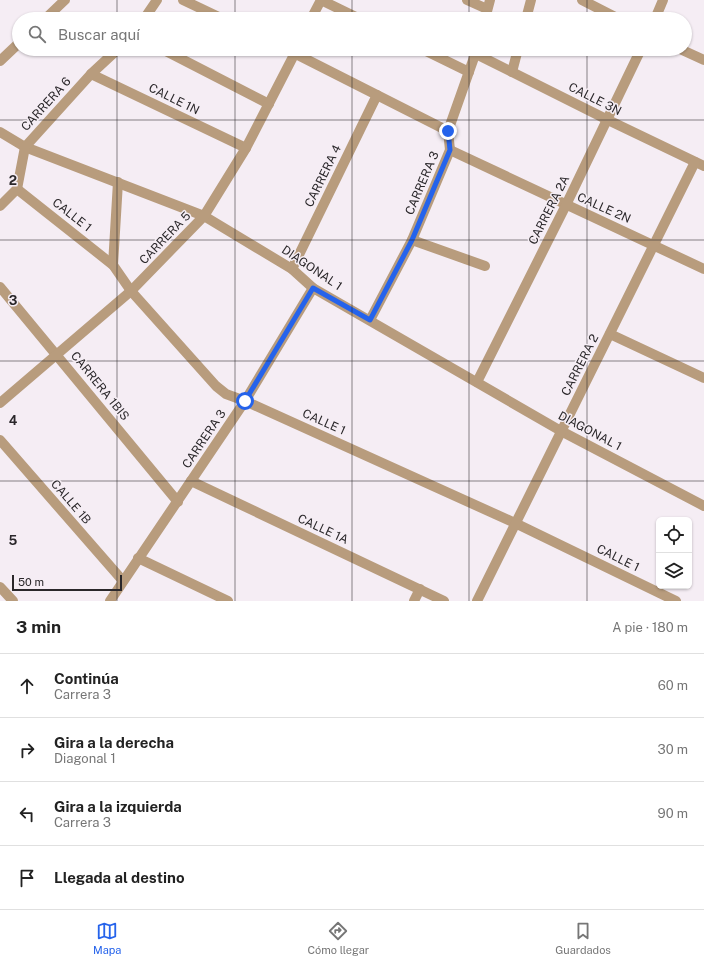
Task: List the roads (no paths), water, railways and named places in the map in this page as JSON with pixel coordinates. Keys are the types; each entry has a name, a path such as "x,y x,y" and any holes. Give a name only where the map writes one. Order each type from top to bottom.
{"street":[{"path":"52,12 65,0"},
{"path":"148,12 156,0"},
{"path":"183,0 208,12"},
{"path":"315,12 321,0 346,12"},
{"path":"466,0 487,9"},
{"path":"528,12 531,0"},
{"path":"582,0 605,12"},
{"path":"658,12 663,0"},
{"path":"0,61 12,50"},
{"path":"692,54 704,60"},
{"name":"CARRERA 6","path":"17,189 25,147 91,74 110,56"},
{"path":"176,56 269,104"},
{"name":"CARRERA 5","path":"0,403 56,353 132,291 204,216 246,148 269,104 290,56"},
{"path":"304,56 448,131"},
{"path":"436,56 469,72"},
{"name":"CARRERA 3","path":"370,320 412,240 450,150 448,131 475,56"},
{"name":"CALLE 3N","path":"485,56 512,72 700,164"},
{"path":"512,72 516,56"},
{"name":"CARRERA 2A","path":"477,382 566,206 638,56"},
{"name":"CALLE 1N","path":"91,74 246,148"},
{"name":"CARRERA 4","path":"292,269 377,95"},
{"name":"DIAGONAL 1","path":"0,132 25,147 204,216 292,269 313,288 561,431 704,506"},
{"name":"CALLE 2N","path":"450,150 566,206 704,269"},
{"name":"CARRERA 2","path":"477,601 654,245 700,164"},
{"path":"113,265 118,182"},
{"path":"0,206 17,189"},
{"name":"CALLE 1","path":"17,189 113,265 132,291 216,386 226,394 245,401 515,523 676,601"},
{"path":"412,240 485,266"},
{"name":"CARRERA 1BIS","path":"0,287 178,502"},
{"name":"CARRERA 3","path":"110,601 245,401 313,288"},
{"path":"610,334 704,378"},
{"name":"CALLE 1B","path":"0,440 123,581"},
{"name":"CALLE 1A","path":"191,481 444,601"},
{"path":"138,558 228,601"},
{"path":"0,587 12,601"},
{"path":"414,601 420,589"}]}
